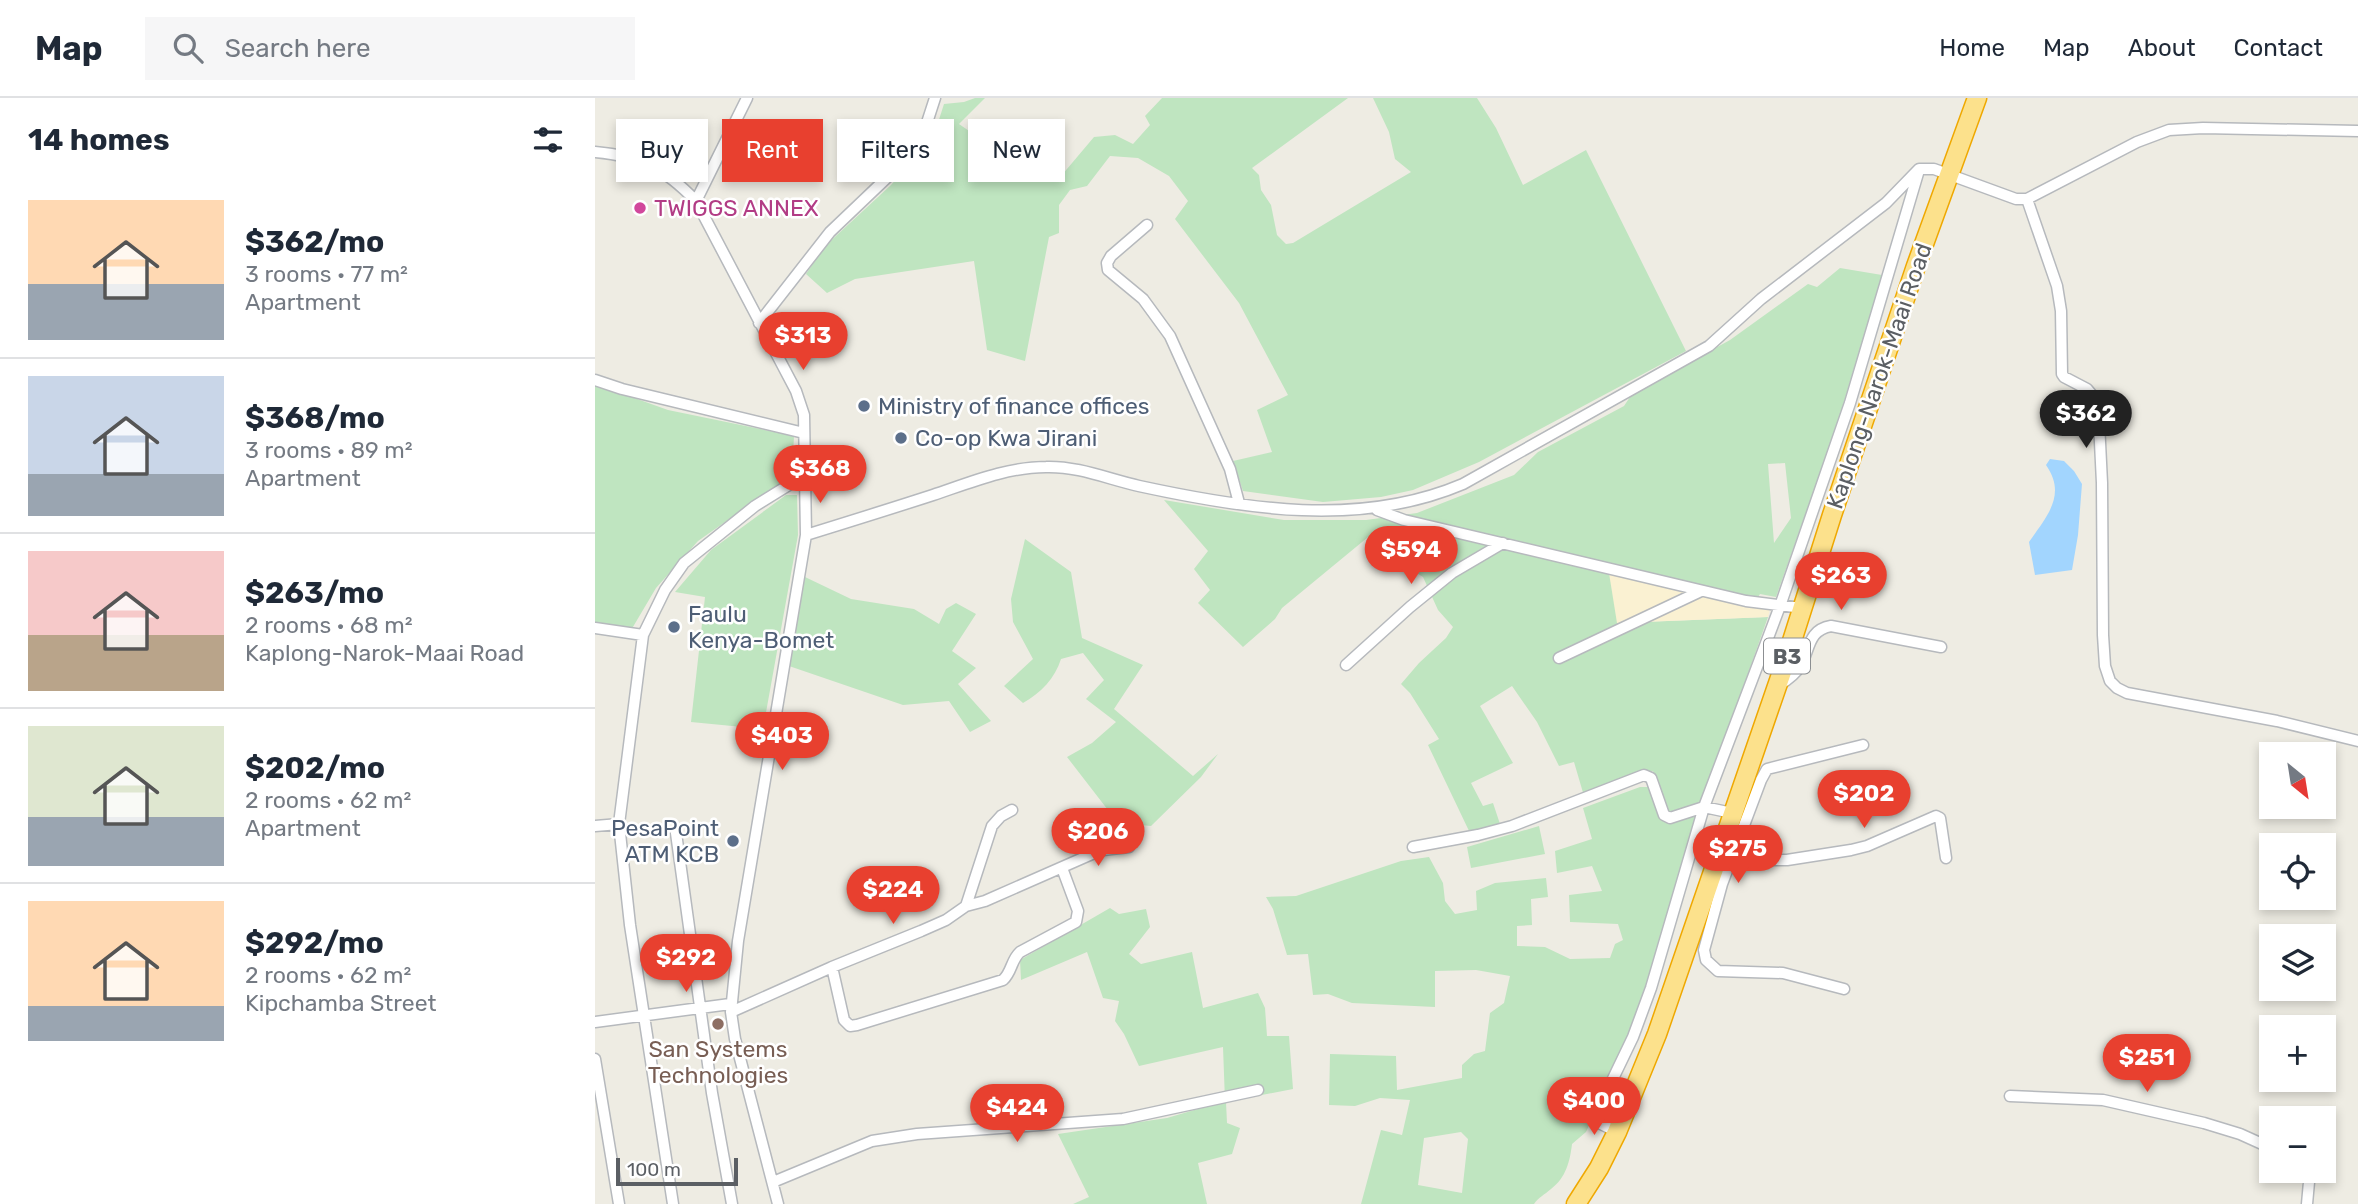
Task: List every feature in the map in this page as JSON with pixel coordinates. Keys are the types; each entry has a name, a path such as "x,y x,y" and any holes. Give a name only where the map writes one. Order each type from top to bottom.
{"highway":[{"name":"Kaplong-Narok-Maai Road","path":"1576,1204 1599,1168 1617,1132 1727,849 1732,813 1948,174 1977,98"}],"street":[{"path":"696,201 747,98"},
{"path":"759,323 830,232 911,152 923,135 935,98"},
{"path":"806,534 992,475 1044,467 1067,467 1136,485 1221,502 1298,510 1373,509 1421,500 1463,484 1709,346 1761,299 1887,203 1919,169 1926,168 1948,174 2016,199 2027,199 2137,142 2169,130 2217,128 2358,131"},
{"path":"595,152 628,156 650,163 696,201 796,391 804,415 806,534 738,941 731,1008 735,1039 778,1204"},
{"path":"1617,1132 1597,1122 1595,1118 1633,1037 1651,988 1704,807 1780,606 1850,403 1919,169"},
{"path":"2027,199 2057,286 2061,312 2062,374 2093,394 2098,402 2102,482 2103,635 2105,666 2110,681 2127,693 2277,721 2358,741"},
{"path":"1147,225 1111,256 1107,263 1108,270 1143,299 1170,337 1230,469 1239,503"},
{"path":"595,380 804,433"},
{"path":"1850,403 1868,411"},
{"path":"673,1204 630,925 618,824 643,635 665,590 684,563 755,506 804,475"},
{"path":"1373,509 1404,520 1702,591 1803,608"},
{"path":"1346,665 1452,573 1503,543"},
{"path":"1559,658 1702,591"},
{"path":"1776,687 1792,678 1801,665 1813,636 1821,628 1831,626 1941,647"},
{"path":"595,628 643,635"},
{"path":"1844,989 1783,973 1718,971 1706,960 1704,950 1722,884 1727,849 1767,769 1863,745"},
{"path":"1413,847 1478,835 1512,825 1644,775 1651,778 1664,815 1670,818 1704,807 1732,813"},
{"path":"966,906 992,826 1011,810"},
{"path":"1727,849 1766,860 1787,860 1851,850 1938,816 1946,858"},
{"path":"595,826 618,824"},
{"path":"676,833 712,1093 732,1204"},
{"path":"595,1021 701,1008 731,1008 921,932 946,920 966,906 985,901 1103,850 1129,847"},
{"path":"832,967 844,1020 850,1026 1003,979 1020,953 1076,922 1079,911 1062,868"},
{"path":"595,1059 619,1204"},
{"path":"1622,1061 1644,1068"},
{"path":"773,1182 872,1141 917,1134 1123,1119 1258,1090"},
{"path":"2010,1096 2103,1100 2204,1123 2259,1143"},
{"path":"2307,1204 2309,1183"}],"green space":[{"path":"985,98 959,124 968,130 968,182 1065,182 1065,171 1094,137 1115,135 1133,144 1150,125 1145,116 1162,98 1348,98 1252,168 1259,175 1261,190 1271,205 1277,235 1286,244 1293,243 1411,172 1395,159 1389,132 1373,98 1477,98 1496,128 1523,185 1586,150 1686,351 1479,462 1413,490 1381,497 1323,502 1243,491 1233,461 1272,452 1257,410 1288,395 1239,303 1175,219 1188,201 1169,176 1138,158 1110,156 1087,186 1070,190 1059,205 1059,233 1049,237 1025,361 987,350 974,261 855,279 827,293 806,274 824,247 894,182 954,182 954,119 939,119 944,104"},
{"path":"1840,268 1882,275 1837,425 1776,597 1760,594 1753,605 1618,623 1768,617 1702,804 1672,814 1667,812 1653,771 1584,796 1574,762 1559,766 1537,722 1512,686 1480,706 1513,763 1471,783 1483,806 1493,803 1500,824 1470,833 1428,745 1439,739 1410,693 1401,684 1446,638 1453,627 1438,610 1423,577 1398,561 1373,533 1282,608 1275,619 1243,647 1198,603 1210,590 1194,569 1208,551 1164,500 1284,520 1366,520 1417,513 1514,475 1538,452 1624,406 1632,394 1730,340 1808,284 1817,287","holes":["1785,463 1791,518 1774,543 1768,464"]},
{"path":"595,384 668,410 794,436 792,475 698,541 656,588 627,637 595,634"},
{"path":"786,495 797,495 798,535 763,729 691,722 705,597 675,592 711,550"},
{"path":"1025,539 1071,572 1082,638 1143,665 1114,709 1193,776 1218,754 1201,777 1151,826 1118,823 1067,757 1092,743 1116,722 1086,699 1104,680 1083,653 1061,659 1046,684 1036,695 1023,703 1004,686 1033,659 1013,622 1011,599"},
{"path":"805,577 851,599 914,609 939,624 946,609 956,603 976,614 952,651 976,668 958,684 991,721 970,732 949,701 903,705 789,666"},
{"path":"1640,787 1649,787 1664,820 1673,823 1698,814 1631,1034 1586,1132 1572,1144 1564,1174 1556,1185 1534,1204 1361,1204 1381,1130 1402,1135 1410,1100 1380,1098 1355,1106 1329,1105 1330,1054 1396,1056 1397,1090 1462,1078 1462,1065 1474,1054 1485,1051 1490,1013 1504,1003 1510,976 1476,970 1435,971 1435,1007 1352,1003 1328,994 1313,995 1308,954 1287,955 1273,909 1266,897 1296,896 1401,861 1429,857 1443,883 1445,901 1455,914 1477,910 1476,891 1495,883 1546,878 1548,897 1531,899 1532,925 1517,926 1517,946 1545,947 1570,959 1610,958 1615,944 1623,940 1618,924 1570,922 1569,895 1602,891 1592,866 1557,873 1555,851 1592,839 1583,808","holes":["1461,1132 1468,1139 1462,1193 1418,1185 1424,1138"]},
{"path":"1539,826 1545,854 1471,868 1467,847"},
{"path":"1110,908 1119,914 1146,909 1150,927 1129,954 1141,964 1192,952 1203,1008 1258,993 1265,1008 1267,1036 1289,1036 1293,1089 1226,1102 1227,1123 1240,1128 1232,1154 1198,1163 1207,1204 1073,1204 1089,1197 1058,1134 1167,1118 1225,1101 1223,1047 1139,1066 1115,1021 1119,1001 1103,998 1087,952 1021,980 1020,960"}],"sand":[{"path":"1609,573 1770,609 1768,617 1617,623"}],"water":[{"path":"2050,459 2064,461 2082,484 2078,535 2072,570 2035,575 2029,542 2048,514 2055,496 2055,486 2046,465"}],"place":[{"name":"TWIGGS ANNEX","path":"640,208"},
{"name":"Ministry of finance offices","path":"864,406"},
{"name":"Co-op Kwa Jirani","path":"901,438"},
{"name":"Faulu Kenya-Bomet","path":"674,627"},
{"name":"PesaPoint ATM KCB","path":"733,841"},
{"name":"San Systems Technologies","path":"718,1024"}]}
